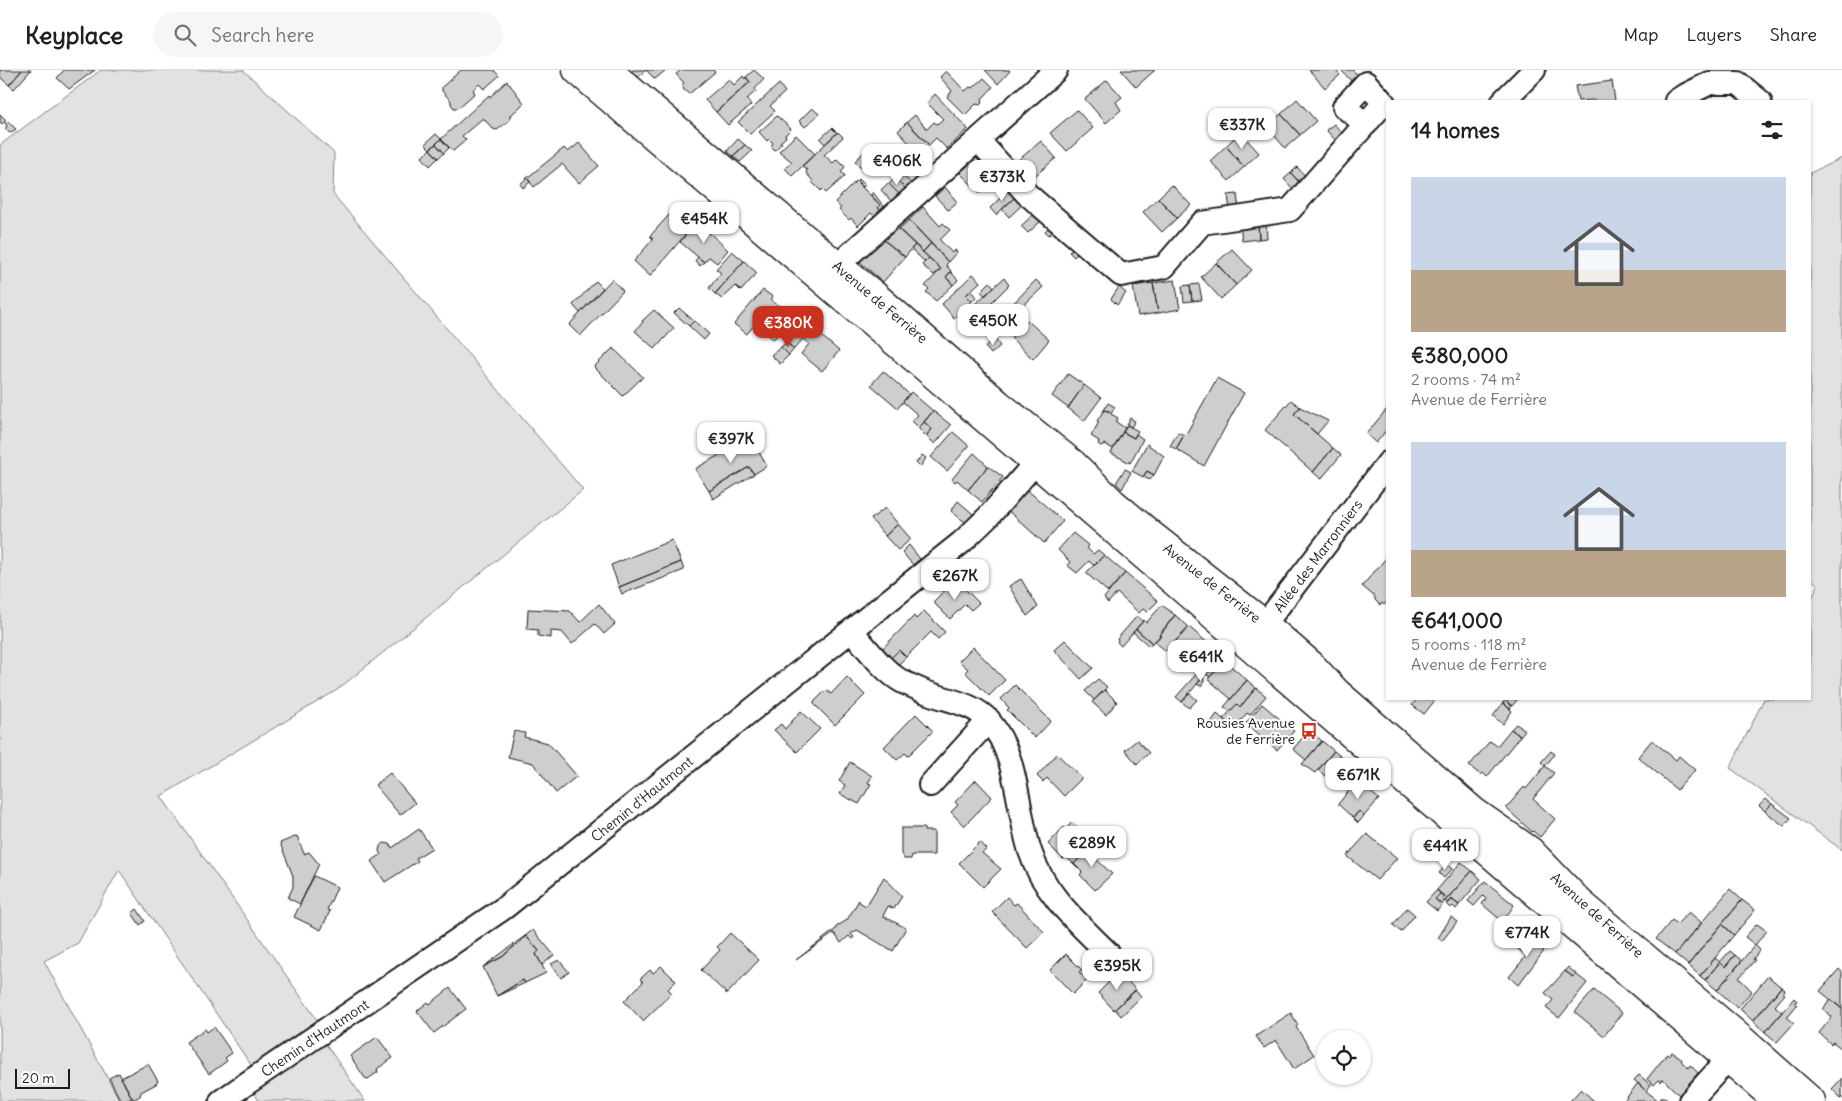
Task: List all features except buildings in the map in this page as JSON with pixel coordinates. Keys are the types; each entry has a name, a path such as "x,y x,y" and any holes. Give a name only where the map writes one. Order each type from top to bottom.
{"main road":[{"name":"Avenue de Ferrière","path":"577,70 834,270"},
{"name":"Avenue de Ferrière","path":"607,70 1258,639 1738,1049 1811,1101"},
{"name":"Avenue de Ferrière","path":"1258,639 1287,644 1311,665 1336,692 1408,756 1474,812 1530,851 1579,902 1738,1049 1778,1101"}],"street":[{"path":"591,70 808,253 834,270 1056,70"},
{"path":"1504,100 1534,70"},
{"path":"1678,100 1710,83 1738,83 1759,100"},
{"path":"978,140 1027,194 1121,275 1164,267 1202,223 1290,210 1366,124"},
{"name":"Chemin d'Hautmont","path":"221,1101 504,908 962,542 988,517 1042,452"},
{"name":"Allée des Marronniers","path":"1258,639 1386,466"},
{"path":"852,631 880,663 901,681 974,709 989,720 1009,758 1030,852 1041,876 1060,904 1108,953"},
{"path":"930,785 989,720"},
{"path":"1690,1101 1738,1049 1761,1076 1794,1101"}],"shaded area":[{"path":"101,70 243,70 334,153 333,194 583,490 337,690 161,796 320,1024 253,1068 119,870 78,943 44,961 120,1101 0,1101 0,145"},
{"path":"1842,158 1842,850 1730,768 1764,700 1811,700 1811,600 1818,585 1811,579 1811,173"},
{"path":"325,1043 365,1101 259,1101 254,1093"}],"place":[{"name":"Rousies Avenue de Ferrière","path":"1309,731"}]}
